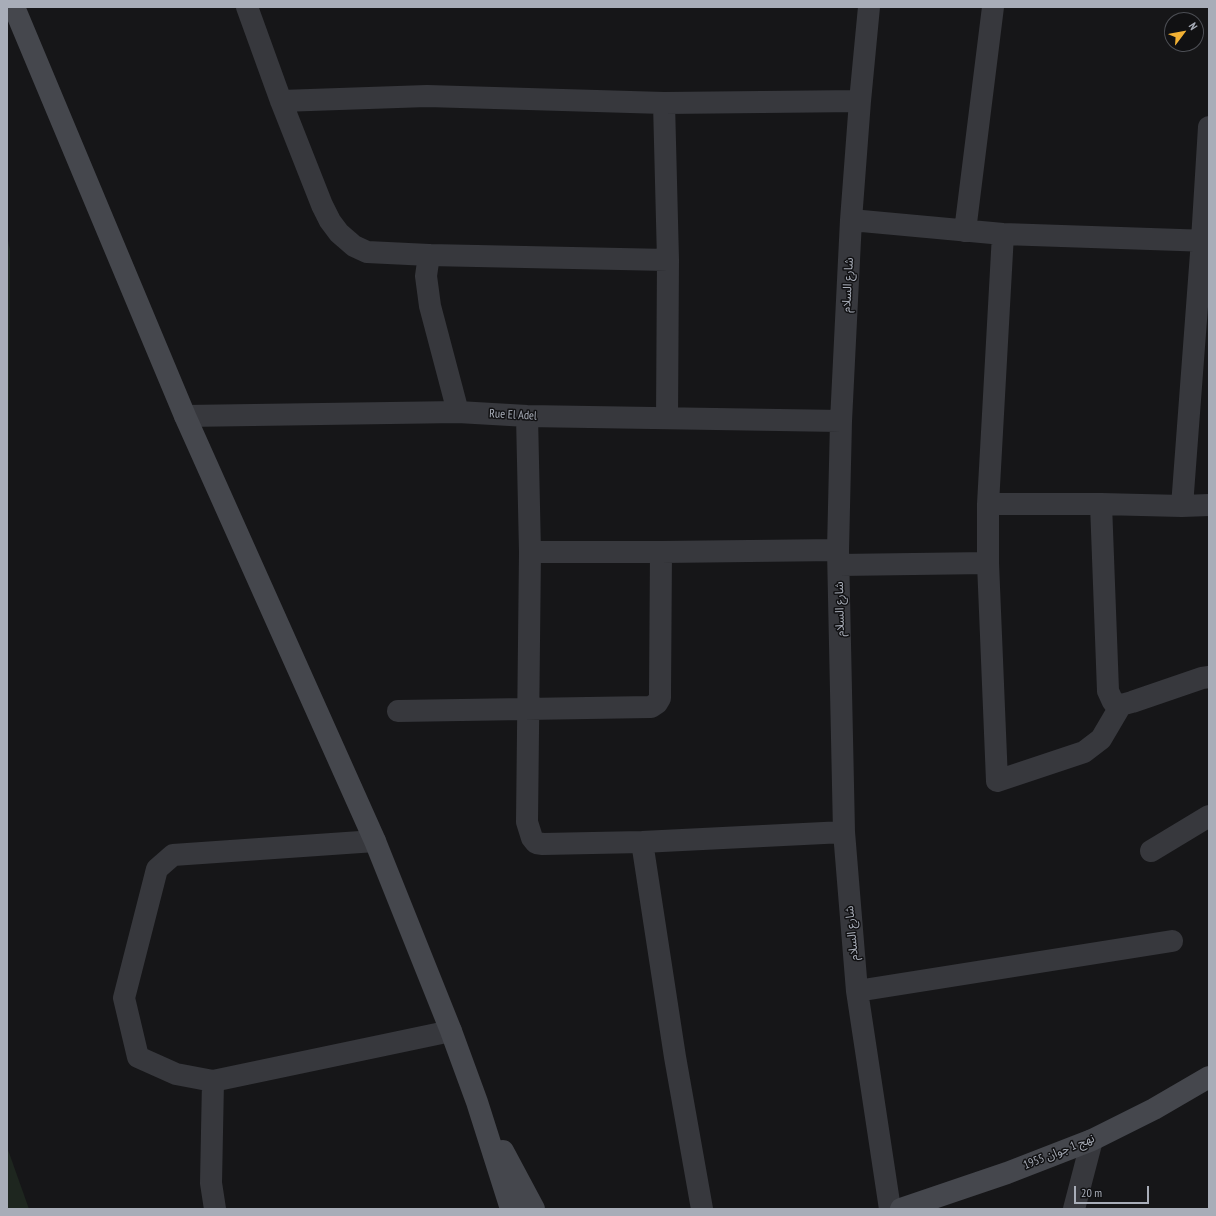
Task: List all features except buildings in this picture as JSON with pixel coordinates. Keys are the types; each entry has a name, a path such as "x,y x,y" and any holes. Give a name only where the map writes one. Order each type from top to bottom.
{"main road":[{"path":"14,7 185,416 374,841 451,1031 477,1102 511,1209"},
{"name":"نهج 1 جوان 1955","path":"901,1209 1007,1173 1092,1140 1154,1109 1209,1077"},
{"path":"477,1102 534,1209"}],"street":[{"path":"247,7 281,101 322,205 330,221 339,233 354,246 367,252 429,255 668,260"},
{"name":"شارع السلام","path":"869,7 851,220 841,421 838,558 844,832 857,991 890,1209"},
{"path":"965,231 993,7"},
{"path":"281,101 427,96 664,102 860,101"},
{"path":"664,102 668,260 667,418"},
{"path":"1182,506 1206,240 1209,128"},
{"path":"851,220 1003,234 1206,240"},
{"path":"1003,234 988,504 988,563 998,781 1084,752 1101,739 1121,705"},
{"path":"429,255 426,276 430,306 458,412"},
{"name":"Rue El Adel","path":"185,416 458,412 527,416 841,421"},
{"path":"527,416 530,552 527,822 532,838 536,843 543,844 642,842 844,832"},
{"path":"988,504 1209,505"},
{"path":"1101,504 1108,691 1113,702 1121,705 1202,678 1209,678"},
{"path":"530,552 661,552 988,563"},
{"path":"398,711 651,707 657,703 660,698 661,552"},
{"path":"1151,851 1209,816"},
{"path":"374,841 173,855 156,869 124,998 138,1057 176,1074 213,1081 451,1031"},
{"path":"642,842 675,1057 702,1209"},
{"path":"857,991 1172,941"},
{"path":"213,1081 211,1183 215,1209"},
{"path":"1074,1209 1092,1140"}],"shaded area":[{"path":"7,235 10,251 7,661"},
{"path":"7,1147 29,1209 7,1209"}]}
